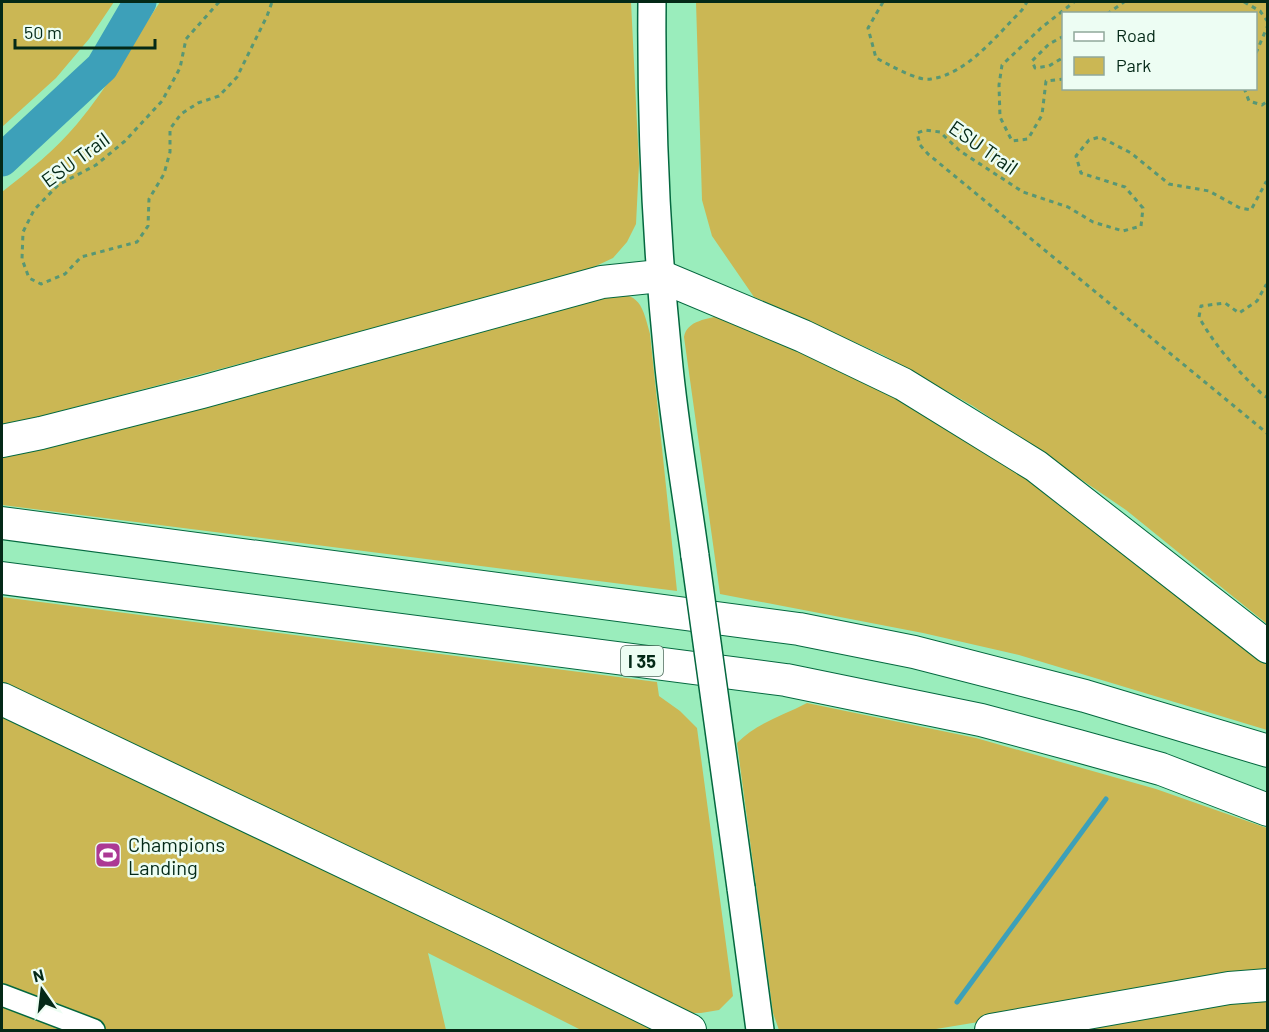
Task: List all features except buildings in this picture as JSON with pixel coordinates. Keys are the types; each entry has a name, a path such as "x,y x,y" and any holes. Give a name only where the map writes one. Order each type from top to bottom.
{"highway":[{"path":"2,441 202,392 602,282 660,276 804,336 912,389 1036,466 1268,647"},
{"path":"2,523 799,629 914,652 1051,687 1268,751"},
{"name":"I 35","path":"2,578 786,680 981,720 1056,740 1161,769 1268,810"},
{"path":"2,699 482,927 690,1030"},
{"path":"991,1030 1229,988 1268,985"}],"main road":[{"path":"652,2 651,83 660,276 668,360 760,1030"}],"lane":[{"path":"2,995 94,1030"}],"path":[{"name":"ESU Trail","path":"219,2 186,39 180,68 162,100 125,141 96,165 58,185 34,210 23,232 22,259 29,278 41,284 65,274 81,257 137,242 148,226 149,199 164,174 170,152 170,129 181,114 198,103 219,96 237,77 272,2"},
{"path":"883,2 868,28 876,58 901,72 930,80 963,68 1022,10 1027,2"},
{"name":"ESU Trail","path":"1062,79 1046,81 1042,115 1028,139 1012,141 1000,117 999,85 1002,65 1041,28 1074,2"},
{"path":"1110,12 1124,2"},
{"path":"1244,2 1260,10 1268,23 1257,50"},
{"path":"1062,37 1049,44 1032,61 1035,68 1049,66 1062,58"},
{"path":"1245,90 1249,101 1262,105 1268,101"},
{"name":"ESU Trail","path":"1268,182 1251,210 1240,208 1209,191 1169,184 1131,153 1100,137 1089,140 1076,156 1081,173 1125,187 1143,208 1141,226 1124,231 1093,222 1068,207 1023,192 960,152 940,132 925,130 917,133 920,145 928,154 1268,434"},
{"path":"1268,285 1257,301 1239,313 1225,303 1201,306 1199,317 1209,336 1233,366 1268,398"}],"green space":[{"path":"2,2 114,2 89,39 56,78 2,127"},
{"path":"160,2 631,2 639,164 636,224 627,242 613,258 577,275 30,419 2,424 2,192 69,134 110,79"},
{"path":"696,2 1267,2 1267,624 1126,510 973,406 883,355 754,297 712,236 702,200"},
{"path":"600,291 623,294 636,300 644,313 650,334 677,591 2,505 2,450"},
{"path":"723,315 956,425 1267,655 1267,730 1019,655 923,633 720,594 684,337 689,327 694,324"},
{"path":"2,597 657,682 659,696 680,711 697,728 733,996 719,1010 675,1013 2,692"},
{"path":"807,703 976,738 1156,789 1267,828 1267,976 930,1030 779,1030 773,1013 737,743 761,725"},
{"name":"Champions Landing","path":"2,716 658,1030 581,1030 428,953 446,1030 2,1030"},
{"path":"1267,996 1267,1030 1054,1030"}],"waterway":[{"path":"2,160 102,67 140,2"},
{"path":"957,1002 1106,799"}],"place":[{"name":"Champions Landing","path":"108,855"}]}
